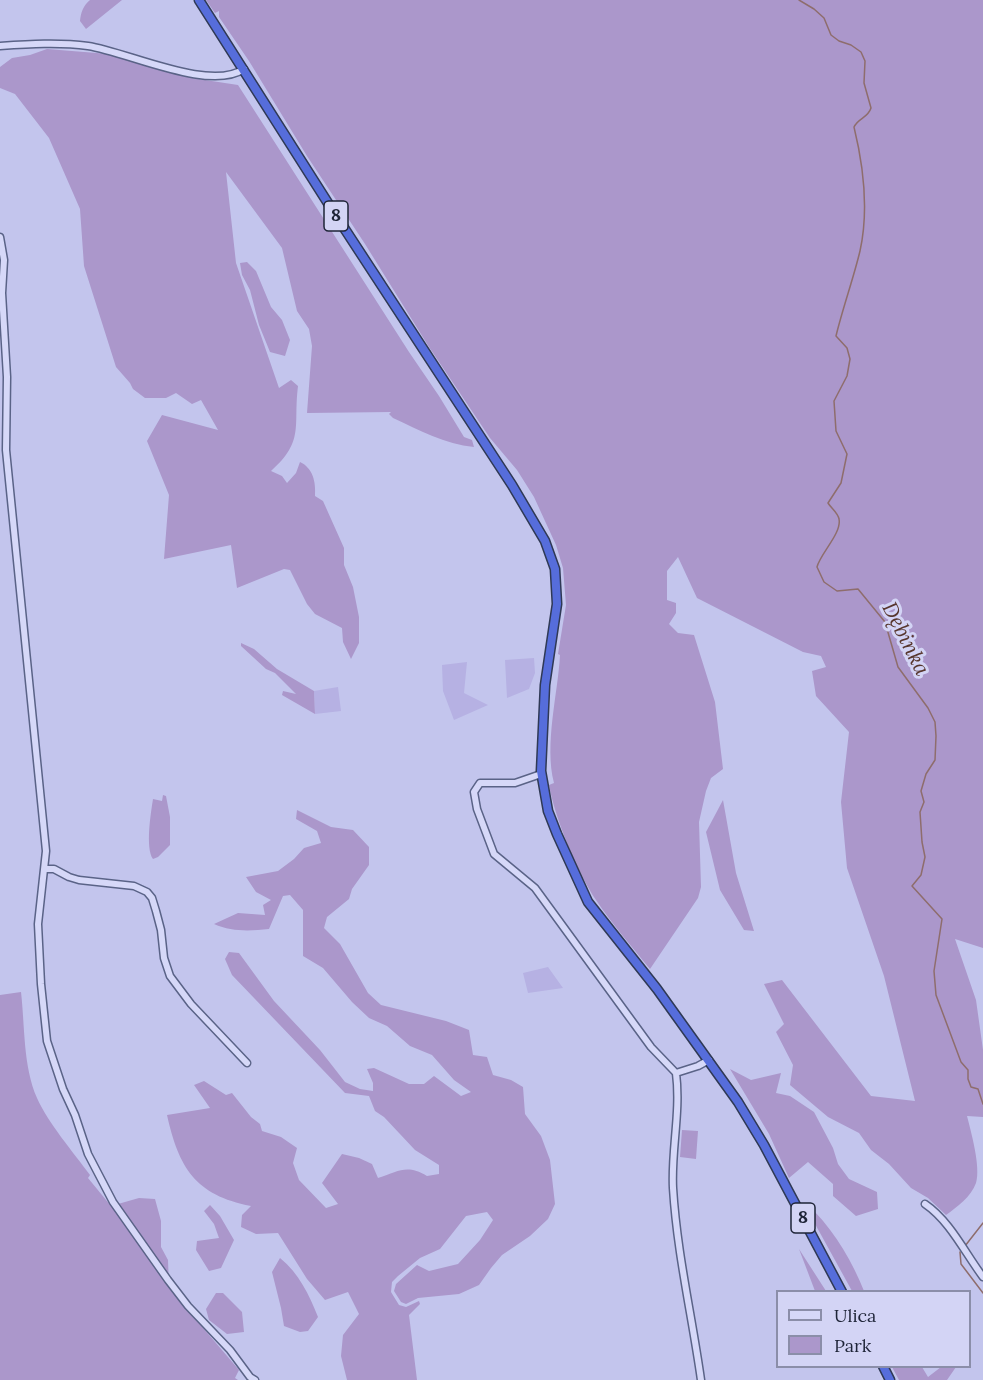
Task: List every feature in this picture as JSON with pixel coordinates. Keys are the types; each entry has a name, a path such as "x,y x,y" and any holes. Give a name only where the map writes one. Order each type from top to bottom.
{"highway":[{"name":"8","path":"199,0 512,485 545,541 555,569 557,604 544,694 541,774 548,812 588,902 657,989 709,1060 758,1135 841,1290"}],"street":[{"path":"0,46 36,44 87,46 204,76 229,76 243,69"},
{"path":"0,237 4,260 2,293 7,381 6,450 46,851 38,924 47,1041 88,1154 113,1202 149,1255 188,1306 255,1380"},
{"path":"541,774 514,783 485,782 477,785 474,798 488,842 500,861 535,888 651,1047 676,1073 678,1091 673,1189 680,1257 701,1380"},
{"path":"44,869 54,869 79,880 134,886 147,892 152,898 156,911 170,976 191,1004 247,1063"},
{"path":"676,1073 709,1060"},
{"path":"925,1204 935,1211 947,1226 983,1277"}],"shaded area":[{"path":"534,658 535,673 529,689 507,698 505,660"},
{"path":"467,662 464,693 488,705 454,720 443,691 442,665"},
{"path":"338,687 341,711 315,714 314,691"},
{"path":"548,967 563,988 528,993 523,973"}],"green space":[{"path":"90,0 122,0 86,29 80,18 84,7"},
{"path":"206,0 983,0 983,948 955,939 976,1000 983,1050 983,1117 967,1116 976,1159 976,1183 967,1197 946,1215 928,1198 911,1188 889,1164 871,1150 859,1133 828,1117 790,1085 793,1065 776,1032 784,1024 764,984 782,980 871,1096 915,1101 884,976 847,868 841,802 849,732 816,696 812,671 826,667 821,656 803,652 697,598 678,557 667,571 667,600 676,603 676,613 669,624 678,633 694,635 715,702 723,769 711,778 699,822 701,887 698,898 650,969 609,918 589,888 561,829 549,785 554,783 551,768 551,736 559,670 560,655 558,654 566,605 563,568 556,545 534,497 517,470 490,438 429,347 219,17 219,11 215,13"},
{"path":"47,49 109,54 192,78 238,85 464,437 472,440 474,447 442,440 393,418 389,414 391,412 307,413 312,346 309,329 297,311 282,248 226,172 236,263 279,388 291,380 298,386 293,441 289,451 271,471 282,476 287,483 296,473 300,462 308,468 314,481 315,496 323,501 344,548 344,565 353,587 359,617 359,643 351,659 343,642 342,628 315,614 307,604 290,570 284,569 237,588 231,545 164,559 169,495 147,441 162,415 218,430 201,400 192,404 176,393 166,398 145,398 133,389 116,367 84,266 80,209 49,138 15,94 0,88 0,67 12,58"},
{"path":"247,262 256,271 271,307 282,320 290,340 285,356 270,352 259,325 250,290 242,275 240,263"},
{"path":"241,643 254,649 277,669 314,691 315,714 282,695 283,691 296,694 275,673 266,669 241,646"},
{"path":"163,795 166,796 170,817 170,845 153,859 149,839 153,799 162,801"},
{"path":"723,800 736,873 754,931 744,930 720,890 706,832"},
{"path":"297,810 331,827 353,830 369,847 369,865 352,889 349,899 327,917 324,928 340,944 368,993 381,1005 446,1021 469,1030 473,1055 487,1057 493,1075 511,1080 523,1087 525,1114 541,1136 550,1160 555,1204 548,1219 530,1236 502,1255 479,1285 459,1294 418,1298 406,1304 401,1302 394,1291 396,1284 417,1265 429,1271 458,1264 480,1240 493,1220 487,1212 466,1216 440,1249 420,1258 392,1282 391,1292 399,1305 406,1307 419,1301 420,1304 409,1315 417,1380 347,1380 341,1356 343,1335 359,1314 348,1292 325,1300 307,1279 278,1233 256,1234 241,1227 242,1215 251,1206 216,1195 192,1176 177,1150 167,1115 210,1108 194,1085 204,1081 226,1095 232,1093 251,1117 260,1124 262,1131 281,1137 297,1148 293,1163 299,1180 326,1208 338,1204 322,1183 342,1154 372,1164 378,1178 397,1171 408,1170 414,1170 427,1176 439,1174 439,1165 415,1150 384,1117 375,1111 369,1096 345,1093 232,975 225,959 229,952 239,953 274,1001 320,1050 345,1082 360,1089 373,1091 373,1083 367,1069 374,1068 409,1084 424,1084 434,1076 461,1096 471,1092 454,1080 432,1055 410,1046 387,1026 369,1018 323,968 303,956 303,910 290,895 283,896 269,929 241,930 214,924 238,913 265,915 263,905 271,900 256,892 246,877 278,871 304,848 321,843 317,831 296,819"},
{"path":"21,992 29,1073 42,1108 54,1128 90,1175 88,1178 111,1206 139,1198 155,1199 161,1221 161,1247 168,1260 169,1288 239,1370 235,1378 238,1380 0,1380 0,995"},
{"path":"730,1069 751,1080 781,1073 776,1093 790,1096 814,1112 833,1148 838,1164 849,1179 877,1192 878,1209 856,1216 833,1196 833,1184 808,1162 789,1178 769,1134"},
{"path":"682,1130 698,1131 696,1159 680,1157"},
{"path":"210,1205 220,1216 234,1240 221,1268 209,1271 196,1250 197,1241 219,1238 214,1224 204,1211"},
{"path":"815,1212 830,1230 855,1270 864,1290 851,1290 809,1213"},
{"path":"799,1249 825,1290 815,1290"},
{"path":"280,1258 298,1277 318,1317 308,1331 300,1332 284,1326 272,1272"},
{"path":"216,1293 223,1293 242,1312 244,1332 227,1334 209,1320 206,1309"},
{"path":"893,1368 923,1368 928,1377 940,1368 955,1368 947,1380 899,1380"}],"waterway":[{"name":"Dębinka","path":"799,0 824,18 831,35 861,52 865,61 864,83 871,108 854,127 863,173 865,205 863,236 836,336 847,348 850,359 847,376 834,401 836,431 847,454 841,483 828,503 837,515 839,525 817,567 824,582 837,591 858,589 885,622 898,667 928,708 935,722 935,760 926,774 921,791 924,802 920,812 925,857 921,875 912,886 942,919 934,971 936,995 961,1062 968,1070 971,1087 978,1089 983,1104"},
{"name":"Dębinka","path":"965,1246 983,1223"},
{"name":"Dębinka","path":"960,1252 961,1264 983,1293"}]}
